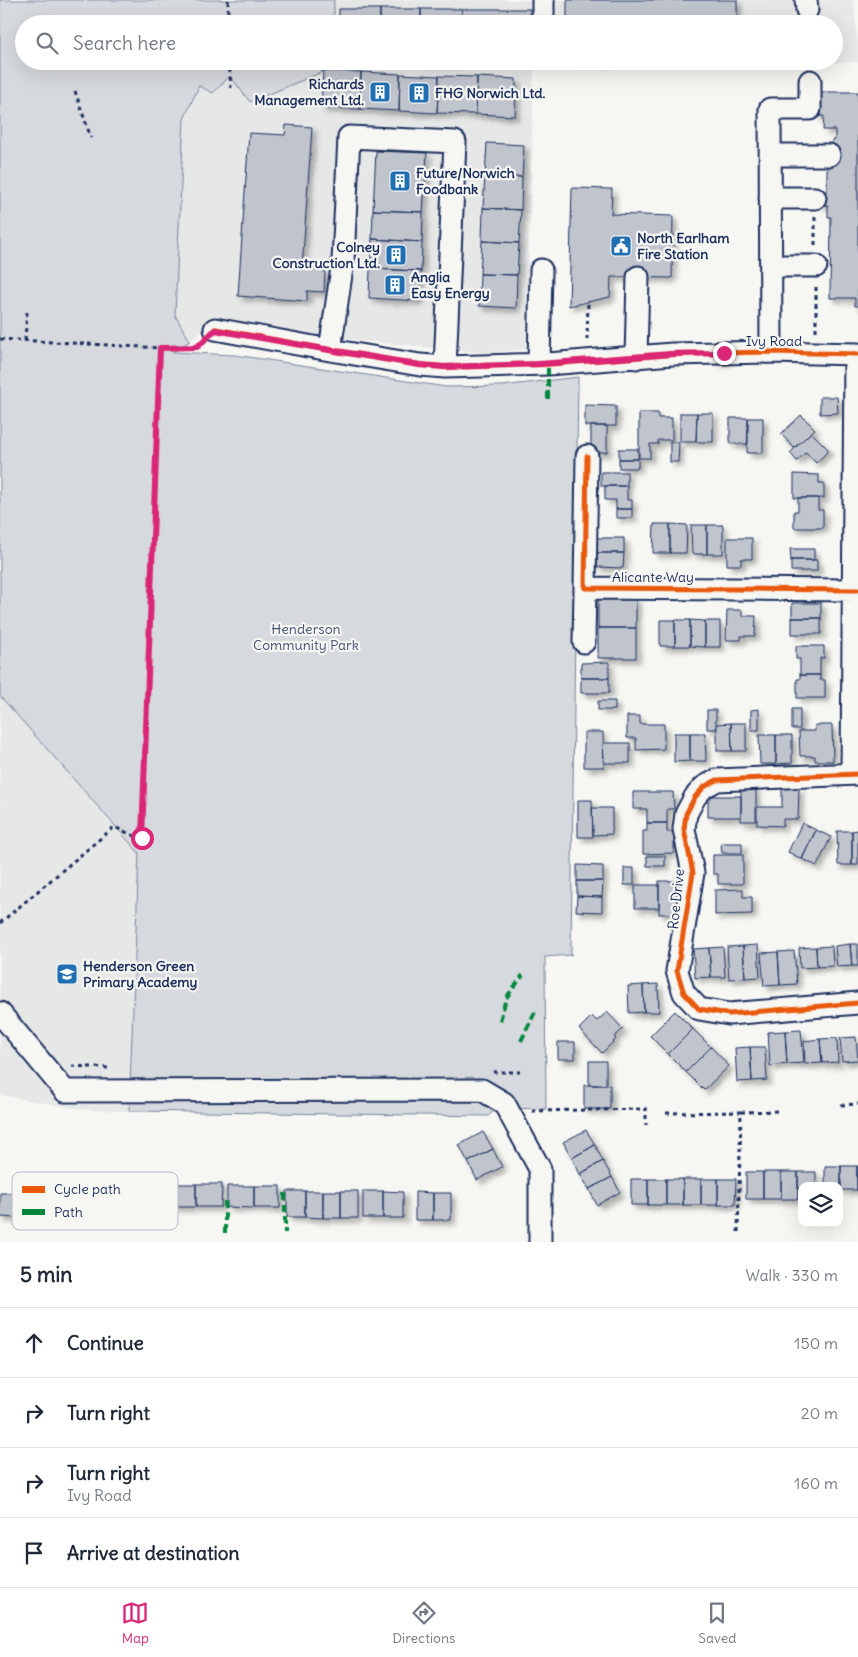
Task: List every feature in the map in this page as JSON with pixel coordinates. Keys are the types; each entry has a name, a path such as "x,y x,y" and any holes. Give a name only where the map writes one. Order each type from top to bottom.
{"street":[{"path":"543,0 543,15"},
{"path":"772,352 770,109 810,109 810,81"},
{"path":"330,350 343,261 349,137 455,142 444,367"},
{"path":"770,155 829,155"},
{"path":"770,198 815,198"},
{"path":"771,266 816,266"},
{"path":"539,364 542,270"},
{"path":"636,358 638,277"},
{"name":"Ivy Road","path":"215,330 420,365 444,367 539,364 672,354 772,352 856,354"},
{"name":"Roe Drive","path":"856,354 855,774 717,780 704,787 695,797 686,814 684,830 693,873 677,971 684,993 699,1009 729,1014 858,1003"},
{"path":"584,642 587,456"},
{"name":"Alicante Way","path":"585,588 855,590"},
{"path":"0,1013 65,1091 482,1090 504,1103 540,1169 540,1242"}],"path":[{"path":"228,0 228,15"},
{"path":"230,70 231,88"},
{"path":"75,91 91,138"},
{"path":"587,361 588,302"},
{"path":"25,340 27,310"},
{"path":"0,338 160,348 197,347 215,330"},
{"path":"0,923 114,827 142,838 160,348"},
{"path":"70,1066 109,1068"},
{"path":"484,1072 520,1072"},
{"path":"841,1105 858,1104"},
{"path":"532,1111 646,1109 646,1125"},
{"path":"738,1232 741,1112"},
{"path":"666,1113 780,1112"}],"shaded area":[{"path":"334,0 853,0 858,43 858,62 843,62 843,15 334,15"},
{"path":"299,70 534,70 526,349 488,353 443,349 308,335 217,319 190,341 175,315 184,119 199,86 230,76"},
{"name":"Henderson Green Primary Academy","path":"0,696 139,853 129,1111 86,1110 0,1095"}],"green space":[{"name":"Henderson Community Park","path":"0,0 334,0 334,15 15,15 15,70 327,70 250,102 230,76 213,93 199,86 184,119 175,315 190,341 173,352 235,355 446,387 502,386 578,377 571,955 545,957 546,1109 498,1108 488,1116 129,1111 139,853 0,696"}],"building":[{"path":"567,0 737,0 737,15 567,15"},
{"path":"339,9 380,9 380,15 339,15"},
{"path":"380,9 421,9 421,15 380,15"},
{"path":"421,9 462,9 462,15 421,15"},
{"path":"462,9 530,9 530,15 462,15"},
{"path":"323,71 361,72 360,109 321,108"},
{"name":"Richards Management Ltd.","path":"361,72 400,74 399,111 360,109"},
{"name":"FHG Norwich Ltd.","path":"400,74 439,76 437,113 399,111"},
{"path":"439,76 477,77 476,114 437,113"},
{"path":"477,77 516,79 515,116 476,114"},
{"path":"816,92 858,92 858,306 855,306 855,298 830,298 831,217 828,217 828,205 820,205 820,191 827,191 827,165 832,165 832,140 835,140 835,130 823,130 824,116 816,116"},
{"path":"286,125 312,127 302,268 325,270 324,292 307,291 307,301 238,296 249,133 285,135"},
{"path":"487,143 524,145 522,177 485,175"},
{"name":"Future/Norwich Foodbank","path":"376,151 427,153 423,212 373,210"},
{"path":"485,175 522,177 521,210 483,208"},
{"name":"North Earlham Fire Station","path":"572,188 612,189 611,214 673,216 672,278 611,277 610,297 569,306"},
{"path":"483,208 521,210 519,243 482,241"},
{"path":"373,210 423,212 422,242 372,239"},
{"name":"Colney Construction Ltd.","path":"372,239 422,242 421,271 370,269"},
{"path":"482,241 519,243 517,275 480,274"},
{"name":"Anglia Easy Energy","path":"370,269 421,271 419,301 369,298"},
{"path":"480,274 517,275 516,308 479,306"},
{"path":"820,397 837,397 838,413 820,414"},
{"path":"585,405 616,406 616,426 585,426"},
{"path":"639,413 658,413 658,418 672,418 672,440 658,440 658,444 650,444 650,458 639,458"},
{"path":"680,413 697,413 696,442 680,442"},
{"path":"697,413 713,413 713,442 696,442"},
{"path":"801,415 815,429 794,448 781,434"},
{"path":"730,418 748,418 748,444 730,444"},
{"path":"748,418 763,418 763,453 747,453"},
{"path":"591,426 607,426 607,452 591,452"},
{"path":"811,432 829,450 816,463 806,452 797,461 790,453"},
{"path":"670,442 679,442 678,462 670,462"},
{"path":"619,449 638,449 638,459 619,459"},
{"path":"619,459 638,459 638,468 619,468"},
{"path":"601,472 627,472 627,486 601,486"},
{"path":"794,474 819,475 819,483 824,483 824,498 794,498"},
{"path":"605,486 627,486 627,500 632,500 632,509 616,509 616,500 605,500"},
{"path":"798,498 818,498 818,510 823,510 823,528 794,528 794,511 798,511"},
{"path":"616,509 632,509 632,518 616,518"},
{"path":"654,524 670,524 670,553 653,553"},
{"path":"670,524 687,525 686,553 670,553"},
{"path":"691,525 707,525 707,554 692,554"},
{"path":"707,525 723,525 723,554 707,554"},
{"path":"597,538 624,538 624,553 597,553"},
{"path":"727,538 752,538 752,559 741,559 741,565 727,565"},
{"path":"790,549 814,549 814,560 791,560"},
{"path":"597,553 624,553 623,568 597,567"},
{"path":"791,560 817,560 817,571 791,571"},
{"path":"598,598 636,598 636,628 598,628"},
{"path":"792,603 821,603 821,618 792,618"},
{"path":"727,610 742,610 742,616 756,616 755,636 741,636 741,640 726,640"},
{"path":"792,618 821,618 821,634 792,634"},
{"path":"660,620 675,620 675,646 660,646"},
{"path":"675,620 690,620 690,646 675,646"},
{"path":"690,620 705,621 705,647 690,646"},
{"path":"705,621 720,621 720,647 705,647"},
{"path":"598,628 636,628 636,658 598,658"},
{"path":"796,646 824,646 824,658 820,658 820,675 800,675 800,659 796,659"},
{"path":"609,662 609,678 581,678 581,663"},
{"path":"800,675 820,675 820,680 825,680 825,698 797,698 797,679 800,679"},
{"path":"581,678 609,678 609,693 581,693"},
{"path":"598,701 615,701 615,710 598,710"},
{"path":"759,709 759,730 751,730 751,710"},
{"path":"792,709 800,709 800,729 792,729"},
{"path":"707,710 716,710 716,729 707,729"},
{"path":"627,716 640,716 640,724 664,724 664,749 636,750 636,738 627,738"},
{"path":"731,723 746,723 746,751 732,751"},
{"path":"731,723 732,751 717,751 717,724"},
{"path":"815,725 832,725 833,761 815,761 815,756 800,756 799,731 815,731"},
{"path":"584,732 603,732 604,767 584,767"},
{"path":"674,733 690,733 690,761 674,762"},
{"path":"690,733 705,733 706,761 690,761"},
{"path":"759,735 776,735 776,764 760,764"},
{"path":"776,735 792,735 792,763 776,764"},
{"path":"603,743 630,743 630,763 604,763"},
{"path":"741,787 756,787 756,821 741,821"},
{"path":"782,788 799,788 798,819 783,819 783,826 757,825 757,807 782,807"},
{"path":"633,792 673,792 674,809 667,809 667,823 647,823 647,809 633,809"},
{"path":"708,796 741,796 741,817 708,817"},
{"path":"578,800 592,800 593,837 578,837"},
{"path":"592,808 612,808 612,834 593,835"},
{"path":"647,823 667,823 667,832 674,832 674,853 643,854 643,831 647,831"},
{"path":"802,823 816,830 802,859 788,852"},
{"path":"816,830 831,837 817,866 802,859"},
{"path":"858,830 858,865 852,865 852,831"},
{"path":"837,831 852,831 852,865 838,865"},
{"path":"721,843 742,843 742,853 722,853"},
{"path":"713,855 743,855 743,884 718,884 718,874 713,874"},
{"path":"647,856 665,856 665,866 647,866"},
{"path":"577,865 603,866 603,881 577,881"},
{"path":"624,868 634,868 634,885 624,885"},
{"path":"577,881 603,881 602,897 577,896"},
{"path":"659,881 677,881 677,914 659,914"},
{"path":"635,885 659,885 659,908 635,908"},
{"path":"743,889 743,897 752,897 752,914 715,915 715,890"},
{"path":"577,896 602,897 602,912 576,911"},
{"path":"850,944 858,944 858,966 852,966"},
{"path":"850,944 852,966 837,967 835,946"},
{"path":"758,945 760,977 745,978 743,946"},
{"path":"743,946 745,978 729,979 727,947"},
{"path":"832,946 833,966 817,967 816,947"},
{"path":"723,947 725,977 711,977 709,948"},
{"path":"816,947 817,967 800,968 799,948"},
{"path":"709,948 711,977 695,978 693,949"},
{"path":"794,951 797,984 780,985 778,952"},
{"path":"778,952 780,985 764,986 761,953"},
{"path":"658,984 659,1012 644,1012 643,985"},
{"path":"643,985 644,1012 629,1013 628,986"},
{"path":"675,1011 693,1029 668,1054 650,1036"},
{"path":"607,1012 623,1029 614,1037 616,1039 602,1053 579,1029 592,1016 597,1021"},
{"path":"693,1029 711,1047 686,1072 668,1054"},
{"path":"801,1030 804,1063 787,1064 785,1031"},
{"path":"785,1031 787,1064 770,1066 768,1032"},
{"path":"856,1037 858,1060 842,1061 840,1038"},
{"path":"837,1038 838,1062 822,1063 820,1039"},
{"path":"820,1039 822,1063 805,1064 804,1041"},
{"path":"558,1042 575,1042 575,1059 558,1059"},
{"path":"711,1047 729,1066 704,1090 686,1072"},
{"path":"750,1047 752,1081 737,1082 735,1048"},
{"path":"750,1047 765,1047 767,1080 752,1081"},
{"path":"589,1061 606,1061 606,1085 589,1085"},
{"path":"584,1085 610,1085 610,1109 584,1109"},
{"path":"586,1130 595,1145 572,1158 563,1142"},
{"path":"483,1132 493,1149 468,1162 459,1145"},
{"path":"595,1145 603,1161 580,1174 572,1158"},
{"path":"493,1149 502,1167 477,1180 468,1162"},
{"path":"603,1161 612,1177 589,1189 580,1174"},
{"path":"825,1166 841,1166 841,1182 825,1182"},
{"path":"841,1166 857,1166 857,1190 843,1190 843,1182 841,1182"},
{"path":"858,1166 858,1190 857,1190"},
{"path":"746,1172 763,1172 763,1199 746,1199"},
{"path":"763,1172 781,1172 781,1199 763,1199"},
{"path":"781,1172 798,1172 798,1199 781,1199"},
{"path":"798,1172 816,1172 816,1182 798,1182"},
{"path":"612,1177 620,1192 597,1205 589,1189"},
{"path":"631,1179 648,1179 648,1205 631,1205"},
{"path":"648,1179 666,1179 666,1205 648,1205"},
{"path":"666,1179 683,1179 683,1205 666,1205"},
{"path":"683,1179 701,1179 701,1205 683,1205"},
{"path":"701,1179 718,1179 718,1205 701,1205"},
{"path":"718,1179 736,1179 735,1205 718,1205"},
{"path":"178,1184 196,1184 196,1207 178,1207"},
{"path":"196,1184 222,1184 221,1207 196,1207"},
{"path":"227,1186 254,1186 254,1208 227,1207"},
{"path":"254,1186 280,1186 280,1208 254,1208"},
{"path":"287,1191 305,1191 305,1217 287,1217"},
{"path":"305,1191 323,1191 323,1218 305,1217"},
{"path":"323,1191 341,1191 341,1218 323,1218"},
{"path":"341,1191 358,1191 358,1218 341,1218"},
{"path":"363,1191 383,1191 383,1218 363,1218"},
{"path":"383,1191 403,1192 403,1218 383,1218"},
{"path":"415,1192 433,1193 433,1220 415,1220"},
{"path":"0,1193 12,1193 12,1218 0,1217"},
{"path":"433,1193 451,1193 451,1220 433,1220"}],"marked path":[{"path":"548,364 548,399"},
{"path":"500,1021 506,998 523,975"},
{"path":"521,1041 535,1012"},
{"path":"285,1193 285,1233"},
{"path":"225,1199 225,1233"}],"cycle path":[{"path":"215,329 420,365 445,367 548,364 672,354 771,352 858,354"},
{"path":"587,456 585,588 858,590"},
{"path":"858,774 717,780 704,787 695,797 686,814 684,829 693,873 677,971 684,993 699,1009 729,1014 858,1003"}],"place":[{"name":"Richards Management Ltd.","path":"380,92"},
{"name":"FHG Norwich Ltd.","path":"419,93"},
{"name":"Future/Norwich Foodbank","path":"400,181"},
{"name":"North Earlham Fire Station","path":"621,246"},
{"name":"Colney Construction Ltd.","path":"396,255"},
{"name":"Anglia Easy Energy","path":"395,285"},
{"name":"Henderson Green Primary Academy","path":"67,974"}],"route":[{"path":"142,838 160,348 197,347 215,330 420,365 444,367 539,364 672,354 724,353"}]}
